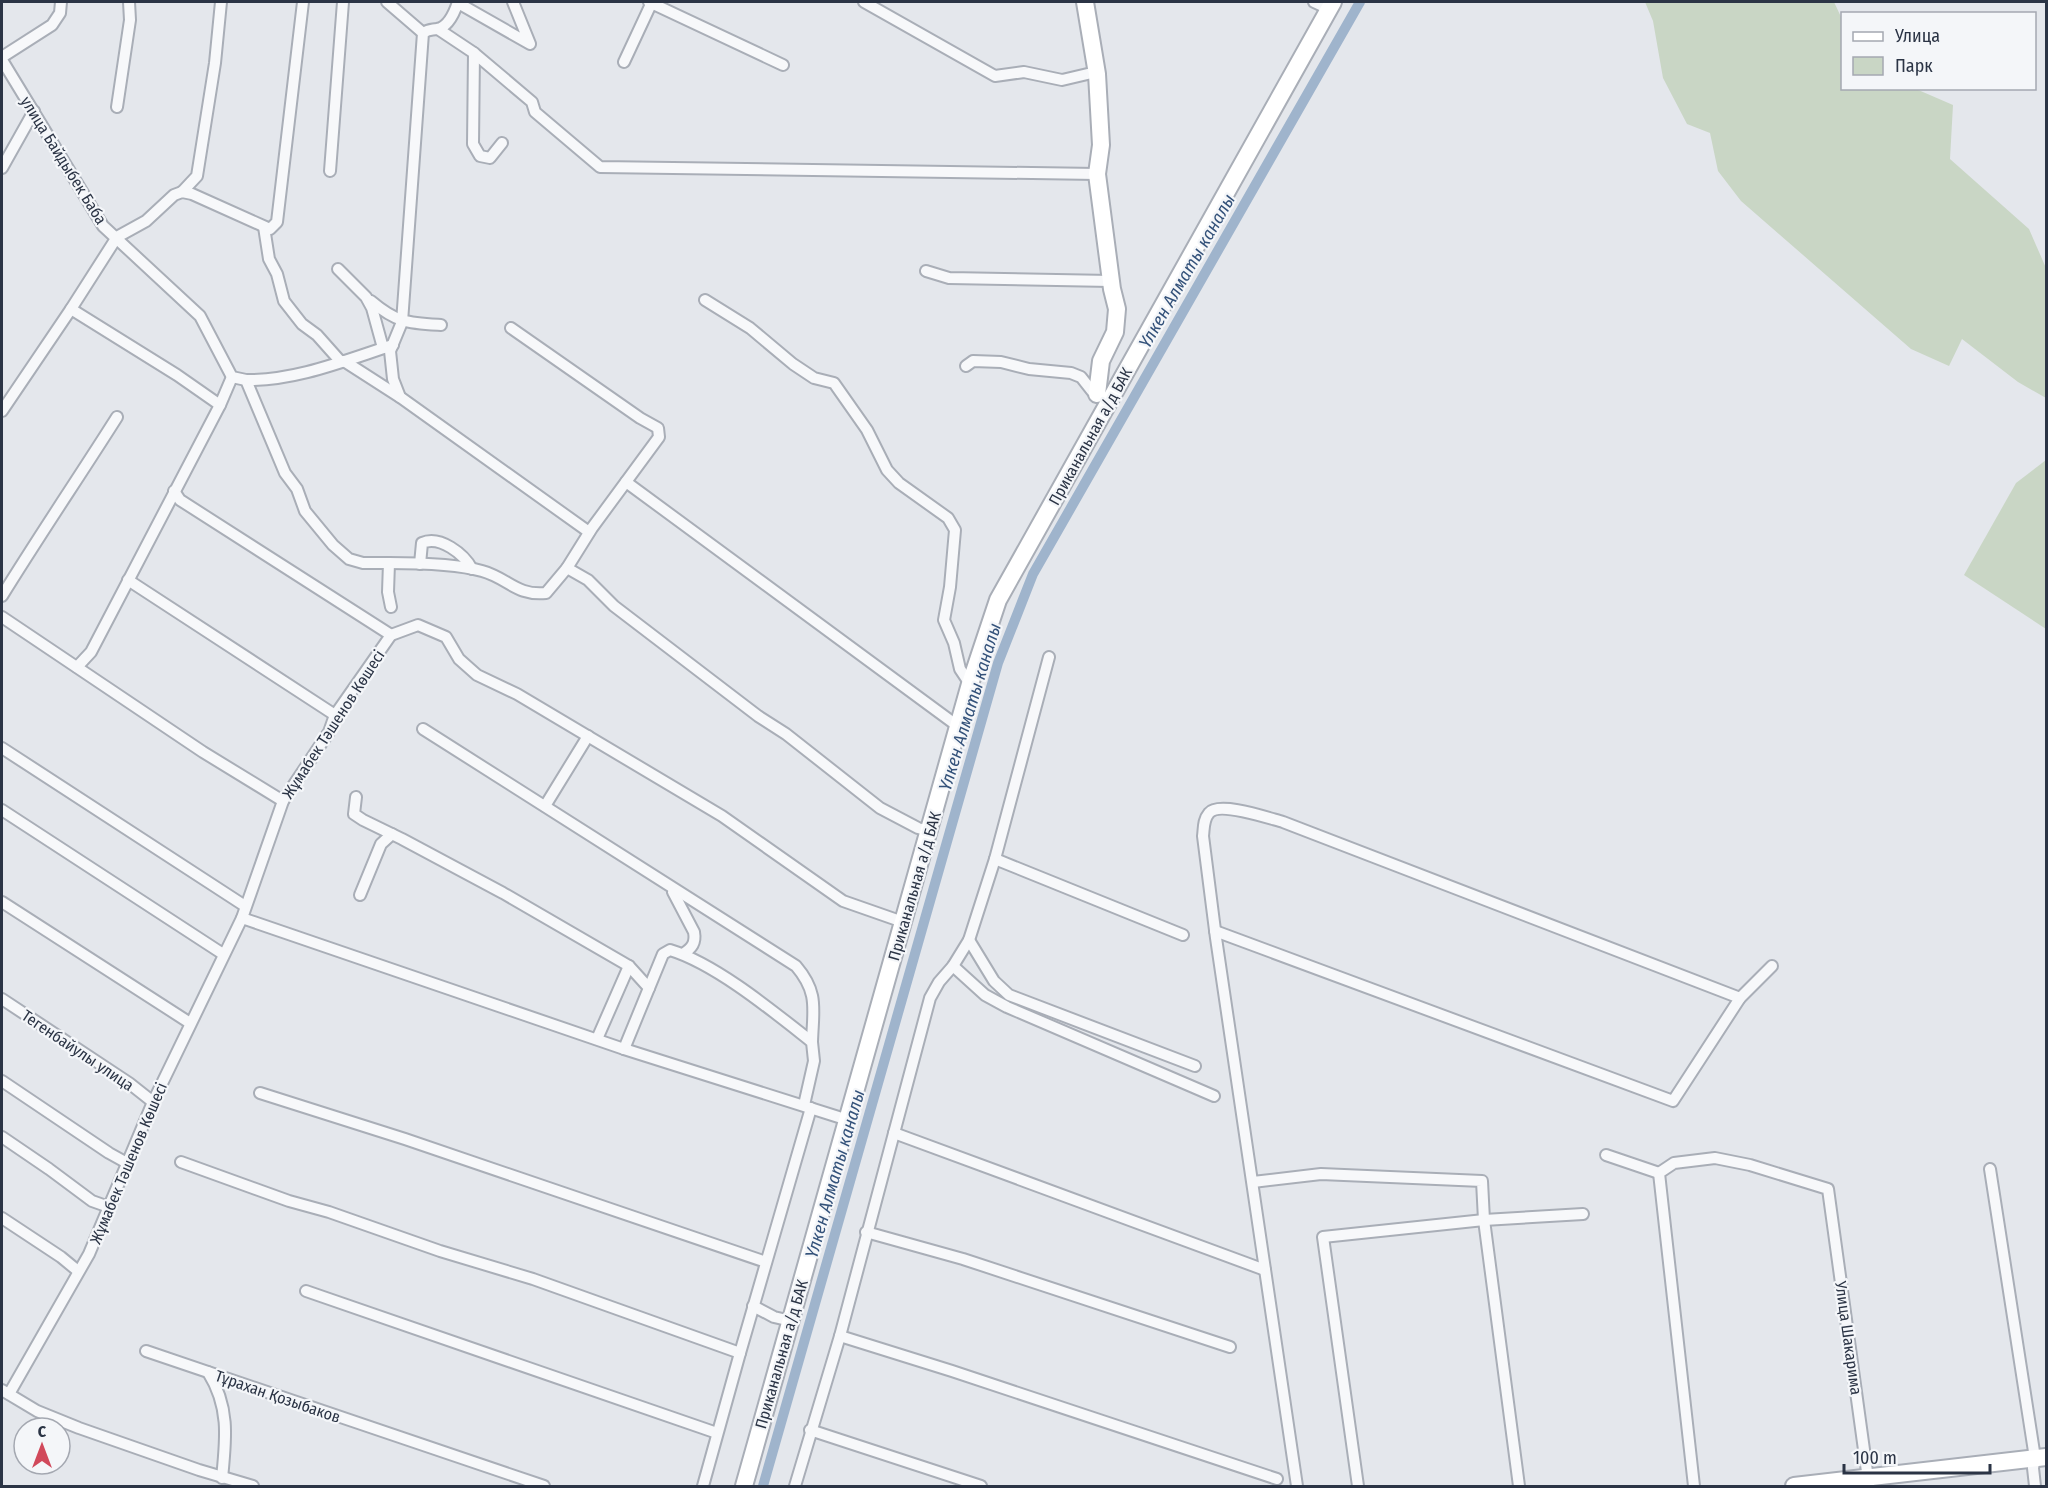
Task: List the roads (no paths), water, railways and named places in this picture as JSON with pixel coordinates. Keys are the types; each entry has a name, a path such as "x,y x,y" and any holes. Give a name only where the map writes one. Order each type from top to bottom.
{"main road":[{"path":"1083,2 1096,72 1101,145 1097,174 1111,281 1117,309 1115,332 1101,361 1103,399"},
{"name":"Приканальная а/д БАК","path":"744,1486 970,684 998,600 1103,399 1325,4"},
{"path":"1794,1486 1868,1482 2041,1458"}],"street":[{"path":"2,58 52,25 60,13 61,2"},
{"path":"117,107 130,20 129,2"},
{"path":"2,411 117,237 146,221 174,195 182,192 197,176 215,63 221,2"},
{"path":"182,192 192,194 270,230 277,222 303,2"},
{"path":"330,171 343,2"},
{"path":"387,2 423,33"},
{"path":"438,29 449,20 458,2 530,44 513,2"},
{"path":"624,62 651,2 783,65"},
{"path":"864,2 995,76 1024,72 1062,80 1096,72"},
{"path":"423,33 430,29 438,29 474,53 532,102 535,112 600,167 1097,174"},
{"path":"78,667 91,652 220,405 232,377 246,380 292,375 388,347 402,320 423,33"},
{"path":"474,53 473,144 480,156 490,158 502,143"},
{"name":"улица Байдыбек Баба","path":"2,58 103,226 200,316 232,377"},
{"path":"2,168 34,111"},
{"path":"264,227 269,259 277,274 284,301 302,324 317,335 343,362 400,397 589,532"},
{"path":"338,269 366,297 394,319 441,325"},
{"path":"926,271 949,278 1111,281"},
{"path":"366,297 390,351 393,379 400,397"},
{"path":"705,300 750,328 793,364 814,378 834,383 867,430 887,470 899,483 948,518 955,530 945,620 954,643 960,669 970,684"},
{"path":"71,309 177,375 220,405"},
{"path":"246,380 285,473 297,489 305,511 333,546 349,559 363,563 420,564 472,569 499,577 520,591 532,595 546,593 567,568 589,532 659,437 658,428 640,418 512,328"},
{"path":"966,366 973,361 1001,362 1029,369 1071,373 1081,377 1103,399"},
{"path":"2,596 117,417"},
{"path":"626,482 958,727"},
{"path":"174,491 180,501 391,634"},
{"path":"420,564 422,543 436,541 460,554 468,561 472,569"},
{"path":"389,563 388,592 391,607"},
{"path":"567,568 588,580 614,606 880,808 918,828 929,831"},
{"path":"128,580 335,715"},
{"path":"2,617 203,752 283,801"},
{"name":"Жұмабек Тәшенов Көшесі","path":"5,1392 89,1254 153,1102 242,918 283,801 329,732 335,715 391,634 418,624 446,637 459,659 477,675 517,694 722,816 843,901 903,922"},
{"path":"795,1486 840,1336 930,998 969,940 995,859 1049,657"},
{"path":"423,729 796,966 807,980 813,999 814,1061 807,1107 703,1486"},
{"path":"545,806 588,736"},
{"path":"2,747 245,906"},
{"path":"356,797 354,814 363,820 503,893 629,966 649,988"},
{"path":"1297,1486 1215,931 1203,836 1205,820 1210,812 1215,809 1230,809 1283,822 1740,998"},
{"path":"2,810 223,954"},
{"path":"360,895 381,844 392,834"},
{"path":"995,859 1183,935"},
{"path":"672,889 694,932 693,947 683,954"},
{"path":"2,902 190,1023"},
{"path":"242,918 624,1049 848,1120"},
{"path":"1215,931 1673,1101 1740,998 1772,966"},
{"path":"969,940 994,981 1010,995 1195,1066"},
{"path":"624,1049 663,954 670,950 683,954 734,983 812,1042"},
{"path":"597,1039 629,966"},
{"path":"953,966 985,994 1008,1007 1215,1096"},
{"name":"Тегенбайулы улица","path":"2,999 129,1083 153,1102"},
{"path":"2,1081 127,1163"},
{"path":"260,1093 405,1139 766,1262"},
{"path":"894,1133 1265,1270"},
{"path":"2,1137 92,1201 109,1207"},
{"path":"1606,1155 1659,1173 1694,1486"},
{"name":"Улица Шакарима","path":"1659,1173 1674,1163 1715,1158 1750,1165 1828,1189 1868,1482"},
{"path":"181,1162 289,1202 329,1212 440,1251 533,1279 740,1353"},
{"path":"1990,1169 2041,1458 2032,1468 2035,1486"},
{"path":"1253,1182 1321,1174 1482,1181 1484,1220 1519,1486"},
{"path":"1358,1486 1323,1237 1484,1220 1583,1214"},
{"path":"2,1218 78,1271"},
{"path":"866,1232 963,1259 1230,1347"},
{"path":"306,1291 717,1433"},
{"path":"753,1306 774,1317 790,1321"},
{"path":"840,1336 1277,1479"},
{"name":"Тұрахан Қозыбаков","path":"146,1351 544,1486"},
{"path":"208,1372 222,1400 224,1412 226,1440 222,1478"},
{"path":"5,1392 37,1411 79,1428 222,1478 253,1486"},
{"path":"810,1430 981,1486"}],"waterway":[{"name":"Үлкен Алматы каналы","path":"763,1486 998,663 1033,574 1360,2"}]}
